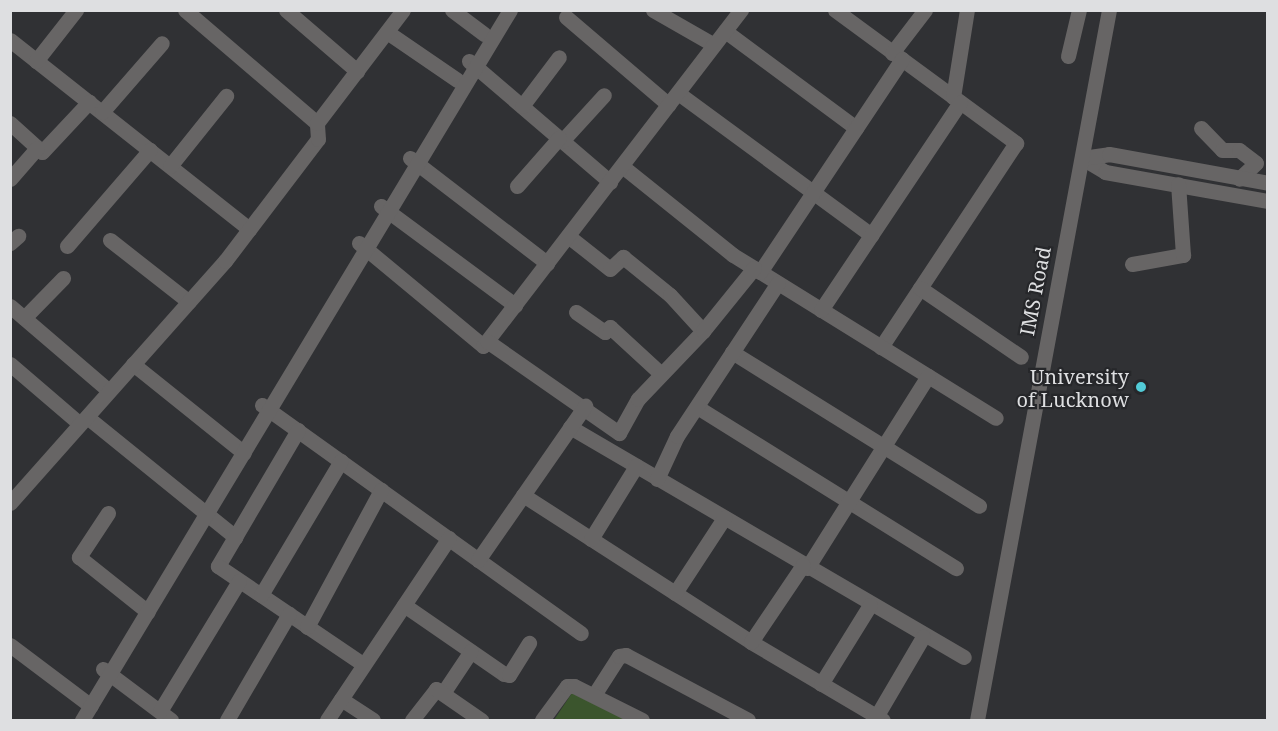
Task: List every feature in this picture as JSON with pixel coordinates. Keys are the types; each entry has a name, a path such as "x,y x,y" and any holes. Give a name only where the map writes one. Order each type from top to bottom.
{"street":[{"path":"36,61 76,10"},
{"path":"185,10 317,123"},
{"path":"286,10 357,71"},
{"path":"10,503 189,302 249,229 318,139 317,123 403,10"},
{"path":"452,10 484,34"},
{"path":"414,160 457,80 472,63 484,34 498,10"},
{"path":"72,720 87,704 472,63 510,10"},
{"path":"653,10 714,45"},
{"path":"363,245 483,346 741,10"},
{"path":"487,341 585,406 619,433 638,399 757,270 812,194 856,128 925,10"},
{"path":"821,310 956,99 967,10"},
{"path":"1068,56 1079,10"},
{"name":"IMS Road","path":"977,720 1109,10"},
{"path":"843,13 897,56 1016,143 881,347"},
{"path":"566,17 673,99 871,235"},
{"path":"725,31 856,128"},
{"path":"387,32 457,80"},
{"path":"10,40 249,229"},
{"path":"102,112 162,43"},
{"path":"522,106 560,57"},
{"path":"472,63 610,182"},
{"path":"518,186 604,95"},
{"path":"170,166 226,96"},
{"path":"10,123 42,152 89,102"},
{"path":"1201,128 1222,150 1239,150 1256,163 1239,179"},
{"path":"10,179 37,148"},
{"path":"67,246 150,150"},
{"path":"1082,158 1109,154 1268,183"},
{"path":"1082,158 1105,172 1268,201"},
{"path":"414,160 547,263"},
{"path":"622,166 757,270 996,418"},
{"path":"1132,264 1183,255 1178,184"},
{"path":"385,209 515,305"},
{"path":"568,236 610,269 623,256 670,295 703,331"},
{"path":"110,240 189,302"},
{"path":"24,318 63,278"},
{"path":"657,478 697,407 778,283"},
{"path":"920,288 1021,357"},
{"path":"10,306 109,391"},
{"path":"576,312 605,332 610,327 660,373"},
{"path":"732,352 979,506"},
{"path":"133,364 240,450"},
{"path":"12,368 84,420 235,537"},
{"path":"751,642 849,501 928,376"},
{"path":"478,560 585,406"},
{"path":"266,407 582,633"},
{"path":"697,407 956,568"},
{"path":"570,427 923,637 964,657"},
{"path":"298,430 218,566 363,664"},
{"path":"261,595 341,461"},
{"path":"591,539 636,466"},
{"path":"307,627 381,490"},
{"path":"523,495 751,642 879,719 923,637"},
{"path":"108,513 79,557 144,610"},
{"path":"675,593 724,519"},
{"path":"327,720 449,538"},
{"path":"106,672 166,716 239,580"},
{"path":"404,604 509,675 529,643"},
{"path":"821,684 870,605"},
{"path":"227,720 289,614"},
{"path":"10,645 87,704"},
{"path":"443,693 471,651"},
{"path":"594,695 619,656 626,655 744,719"},
{"path":"542,720 567,686 594,695 642,720"},
{"path":"412,720 434,690 443,693 481,720"},
{"path":"340,699 373,720"},
{"path":"82,720 87,704"}],"green space":[{"path":"572,693 626,720 554,720"}],"place":[{"name":"University of Lucknow","path":"1141,387"}]}
